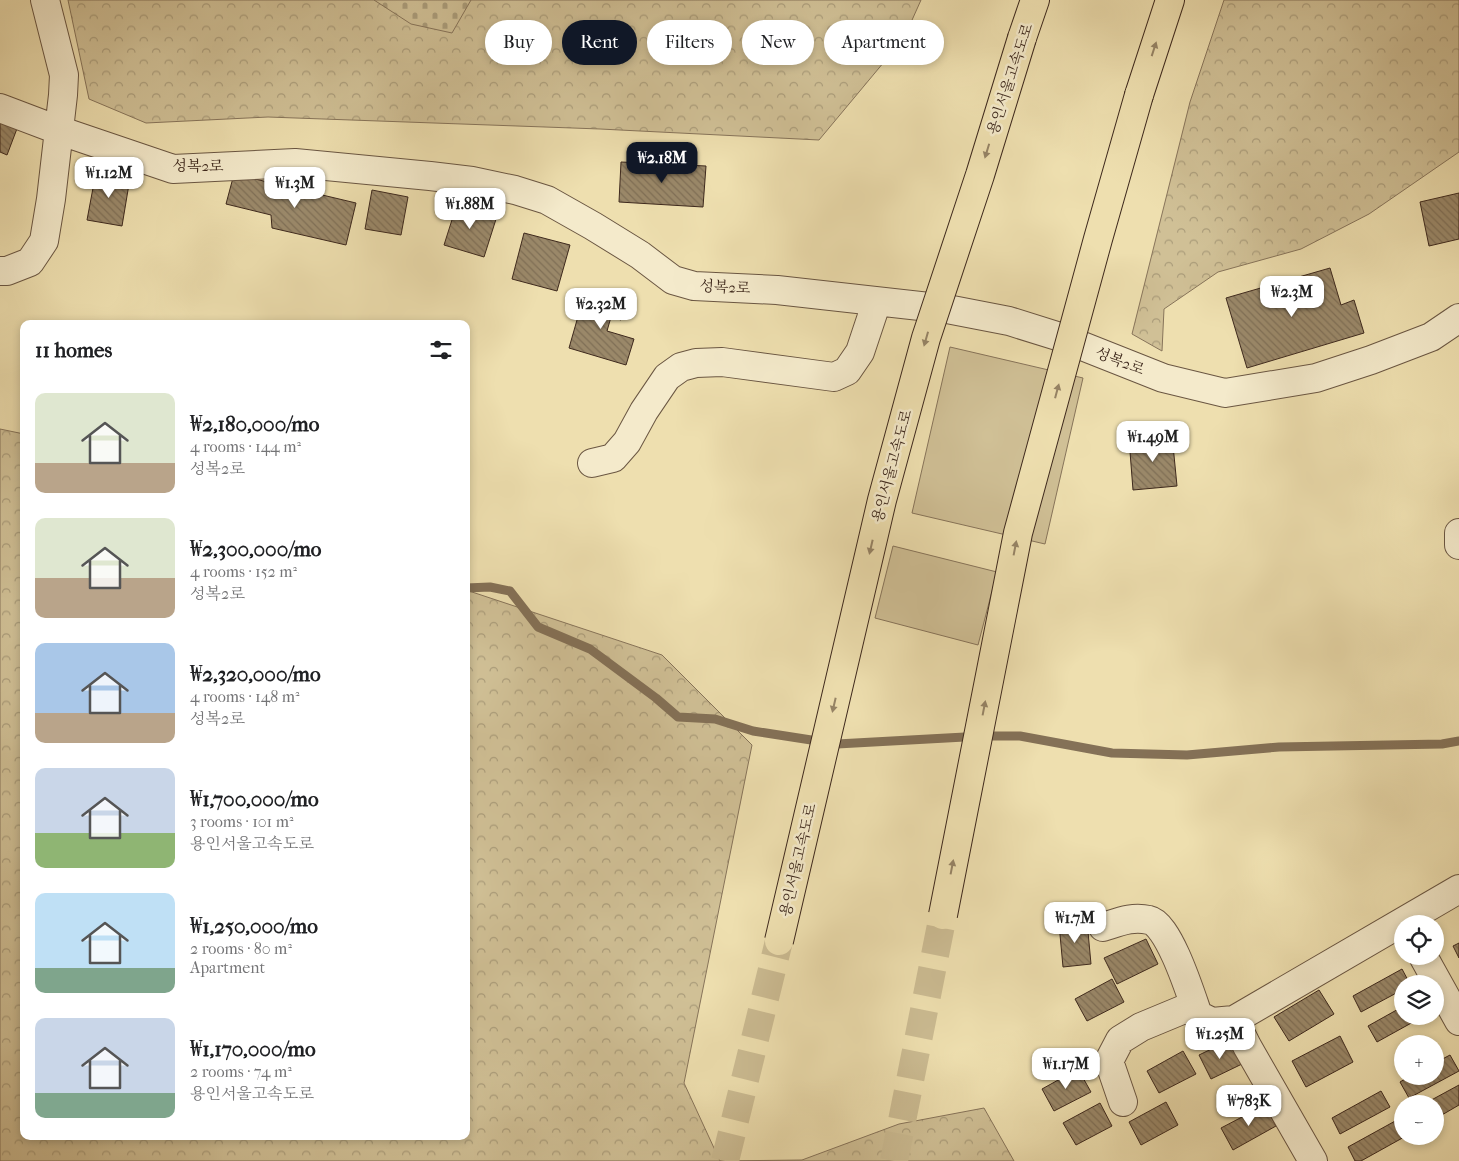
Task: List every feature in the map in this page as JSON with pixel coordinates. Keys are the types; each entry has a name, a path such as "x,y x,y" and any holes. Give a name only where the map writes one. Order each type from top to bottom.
{"highway":[{"name":"용인서울고속도로","path":"780,940 882,500 908,404 926,338 1035,0"},
{"path":"943,915 1018,532 1139,95 1170,0"}],"street":[{"path":"0,271 7,271 30,262 44,241 51,199 64,75 45,0"},
{"name":"성복2로","path":"0,108 58,130 174,169 295,163 481,182 546,200 632,250 673,280 694,286 777,290 947,309 1010,322 1057,336 1163,378 1225,393 1316,378 1431,337 1459,318"},
{"path":"592,463 613,458 627,442 644,411 667,377 681,367 696,363 722,362 834,377 847,371 860,352 877,301"},
{"path":"1459,533 1459,545"},
{"path":"1416,915 1459,889"},
{"path":"1104,927 1130,918 1151,920 1160,928 1176,954 1198,1015 1212,1022 1234,1020 1394,928"},
{"path":"1428,965 1459,1021"},
{"path":"1123,1102 1109,1061 1120,1040 1141,1027 1194,1005"},
{"path":"1234,1020 1247,1046 1314,1161"}],"green space":[{"path":"68,0 921,0 912,20 824,20 824,65 882,65 819,140 600,129 268,117 146,123 89,99"},
{"path":"374,0 471,0 452,33 411,24"},
{"path":"1224,0 1459,0 1459,152 1369,214 1301,249 1218,272 1164,309 1162,351 1132,334 1190,102"},
{"path":"950,347 1083,378 1045,544 912,513"},
{"path":"0,429 20,433 20,1140 470,1140 470,591 662,655 752,745 684,1083 720,1161 0,1161"},
{"path":"893,546 997,572 978,645 875,618"},
{"path":"984,1108 1014,1161 720,1161 802,1160 899,1124"}],"building":[{"path":"0,119 18,126 7,155 0,152"},
{"path":"621,162 706,166 703,207 619,202"},
{"path":"96,172 130,178 122,226 87,220"},
{"path":"234,174 356,203 346,245 272,228 271,215 226,204"},
{"path":"372,190 408,197 401,235 365,229"},
{"path":"1459,193 1459,239 1429,246 1420,202"},
{"path":"457,204 497,216 484,257 444,245"},
{"path":"524,233 570,245 557,291 512,279"},
{"path":"1330,268 1341,305 1354,300 1364,333 1247,368 1226,298"},
{"path":"585,292 626,304 621,320 611,317 607,331 634,339 626,365 569,348"},
{"path":"1172,435 1177,486 1133,490 1129,439"},
{"path":"1087,921 1091,964 1063,967 1059,924"},
{"path":"1146,939 1158,964 1117,984 1104,958"},
{"path":"1459,943 1459,958 1453,946"},
{"path":"1402,969 1405,975 1394,975 1394,994 1361,1012 1353,996"},
{"path":"1112,979 1124,1002 1087,1021 1075,999"},
{"path":"1319,990 1334,1014 1289,1041 1274,1017"},
{"path":"1394,1011 1394,1025 1408,1025 1377,1042 1368,1026"},
{"path":"1340,1036 1353,1062 1306,1087 1292,1061"},
{"path":"1230,1040 1242,1064 1211,1079 1199,1055"},
{"path":"1183,1051 1196,1074 1159,1093 1147,1071"},
{"path":"1450,1055 1459,1071 1444,1079 1444,1058"},
{"path":"1078,1069 1091,1092 1054,1111 1042,1089"},
{"path":"1402,1085 1433,1085 1415,1095 1407,1095"},
{"path":"1459,1085 1459,1105 1444,1114 1444,1095 1441,1095"},
{"path":"1381,1091 1390,1107 1340,1134 1332,1118"},
{"path":"1166,1102 1178,1125 1141,1145 1129,1122"},
{"path":"1100,1103 1112,1126 1076,1145 1063,1123"},
{"path":"1265,1105 1276,1126 1233,1150 1221,1128"},
{"path":"1394,1122 1394,1143 1361,1161 1355,1161 1348,1147"}],"waterway":[{"path":"470,588 490,587 510,591 538,627 590,649 656,698 678,717 715,719 753,731 837,744 983,736 1020,736 1112,753 1187,755 1279,747 1442,744 1459,741"}],"tunnel":[{"path":"894,1161 943,915"},
{"path":"725,1161 779,941"}]}
